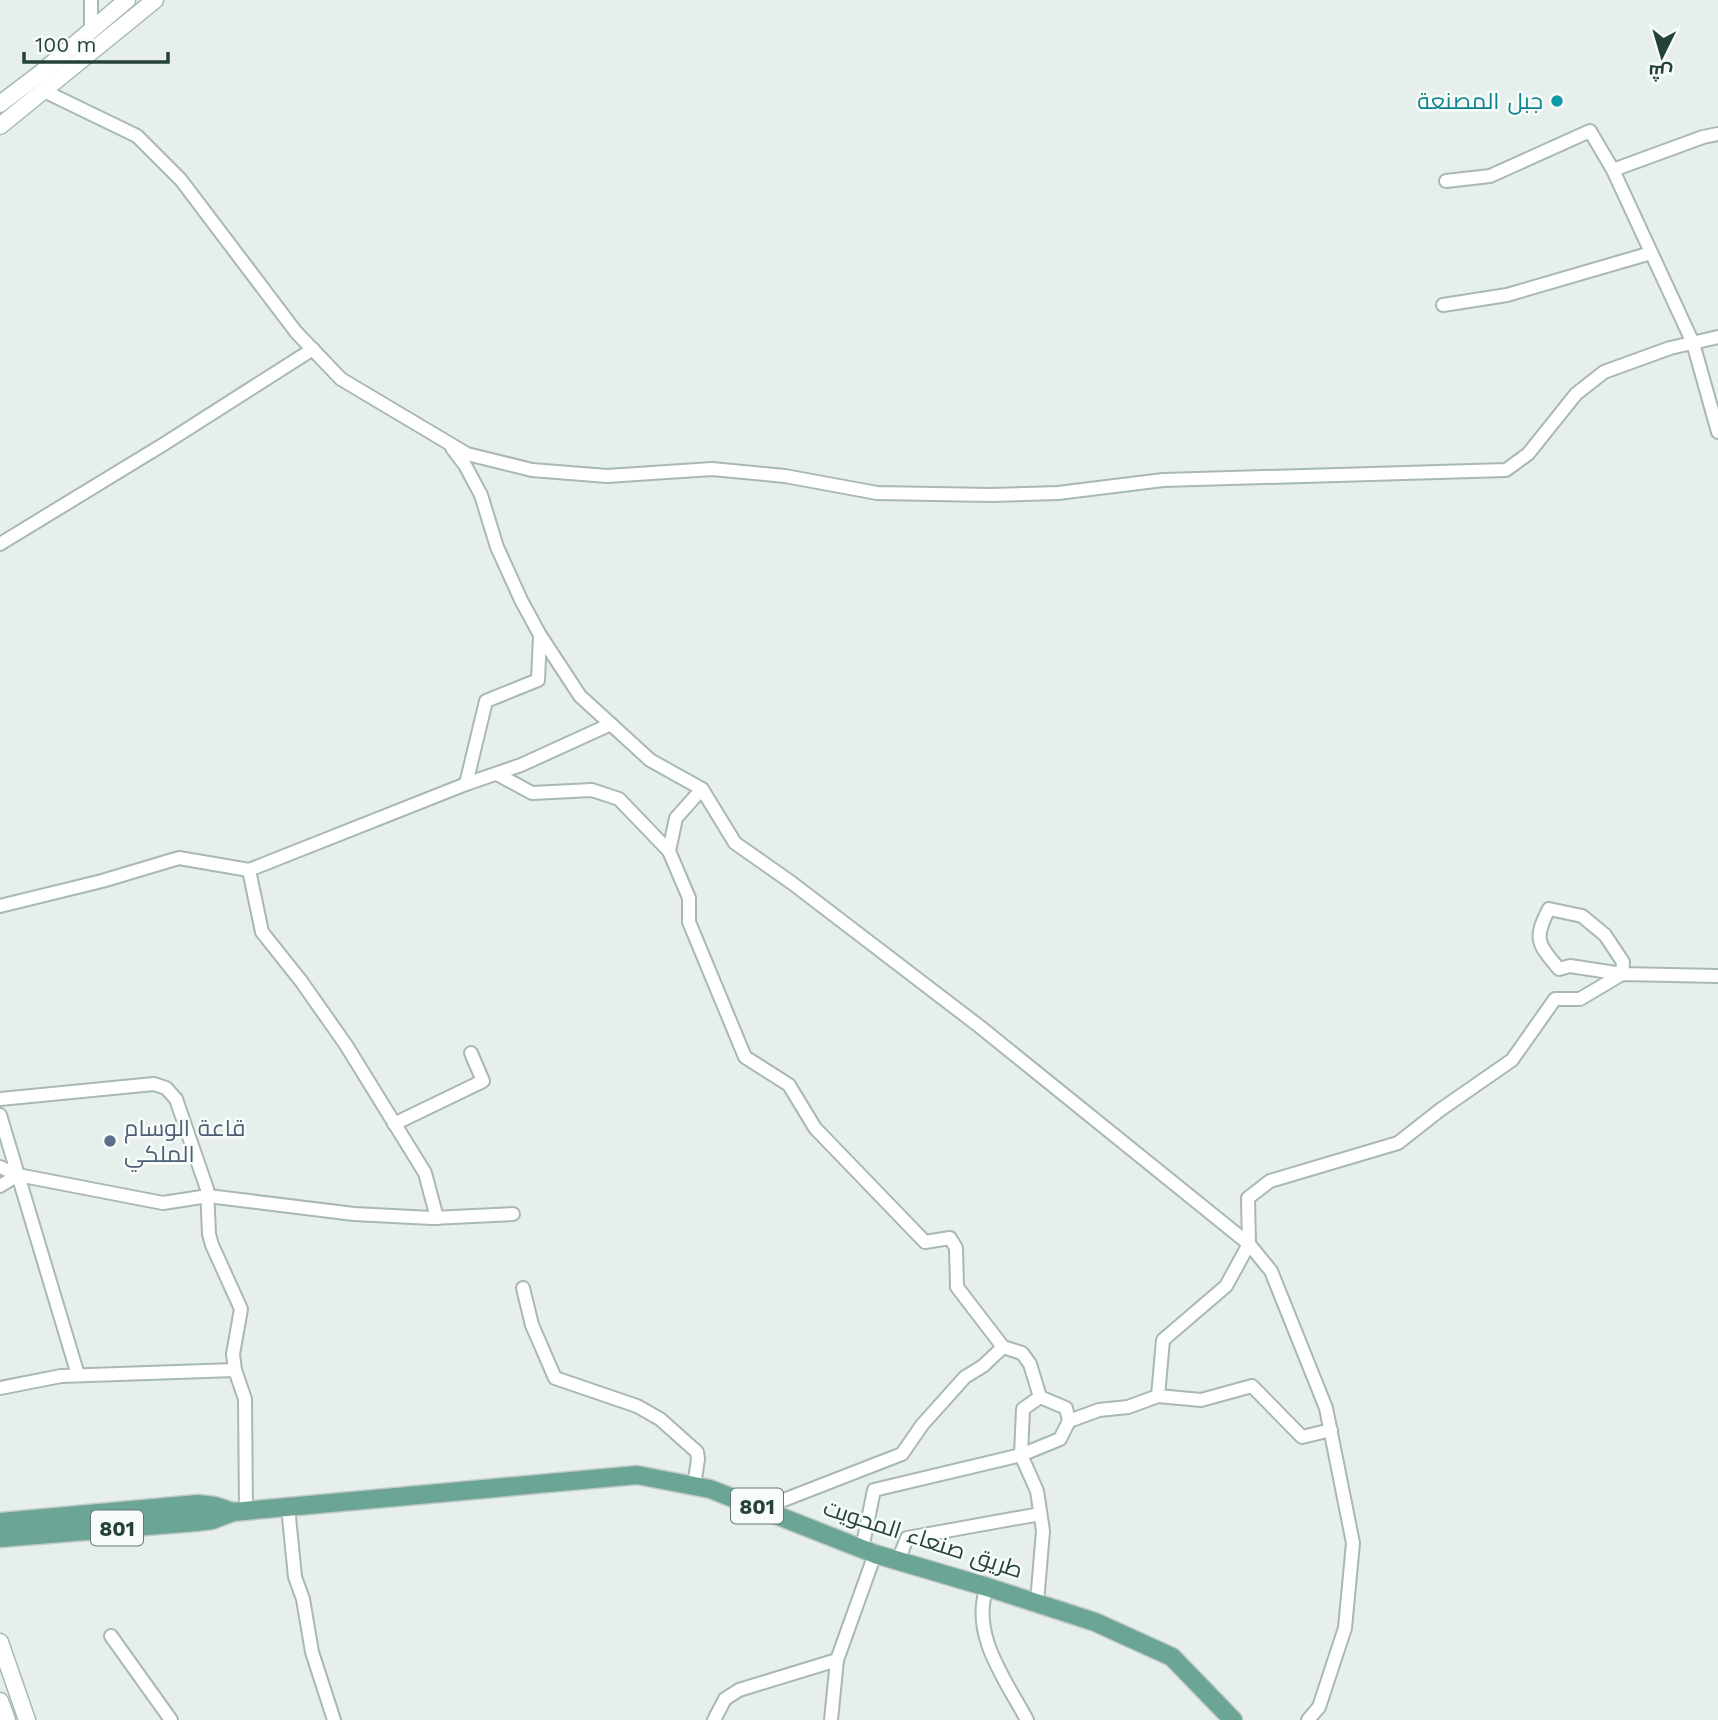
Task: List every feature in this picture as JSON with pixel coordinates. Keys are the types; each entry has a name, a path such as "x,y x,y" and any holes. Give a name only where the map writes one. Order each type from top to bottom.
{"main road":[{"path":"0,104 127,0"},
{"path":"0,126 155,0"},
{"path":"114,11 126,24"},
{"name":"طريق صنعاء المحويت","path":"0,1538 196,1522 240,1511 637,1475 710,1489 869,1551 1095,1622 1172,1657 1233,1720"},
{"name":"طريق صنعاء المحويت","path":"0,1522 198,1504 240,1511"},
{"path":"0,1642 27,1720"},
{"path":"0,1701 7,1720"}],"street":[{"path":"91,0 91,29"},
{"path":"44,91 137,136 181,180 296,332 341,379 467,454 532,470 607,476 712,469 785,476 877,493 991,495 1044,494 1163,480 1506,470 1528,454 1576,394 1604,372 1670,348 1718,337"},
{"path":"1446,181 1490,176 1590,131 1613,170 1693,343 1718,432"},
{"path":"1613,170 1718,134"},
{"path":"1443,305 1507,295 1651,253"},
{"path":"0,544 313,349"},
{"path":"448,443 465,465 481,495 497,547 540,635 580,696 650,760 702,789 735,843 792,883 979,1026 1249,1244 1271,1271 1326,1408 1353,1543 1345,1628 1319,1707 1308,1720"},
{"path":"466,784 486,701 538,680 540,635"},
{"path":"0,906 102,881 179,858 249,870 497,774 611,724"},
{"path":"497,774 532,793 592,790 619,799 669,851 689,898 689,922 746,1056 789,1085 816,1128 925,1242 950,1238 956,1248 957,1287 1003,1347 1022,1353 1030,1364 1040,1397"},
{"path":"669,851 676,818 702,789"},
{"path":"249,870 262,932 346,1045 425,1173 437,1218"},
{"path":"1622,974 1623,962 1605,935 1582,916 1549,909 1539,929 1541,948 1559,969 1570,967 1622,974 1718,976"},
{"path":"1158,1396 1163,1340 1226,1286 1249,1244 1248,1198 1270,1181 1398,1143 1440,1110 1513,1060 1555,999 1580,999 1622,974"},
{"path":"394,1124 483,1081 471,1053"},
{"path":"0,1099 148,1084 160,1085 176,1099 208,1196 212,1245 242,1308 233,1346 235,1370 246,1398 240,1511"},
{"path":"0,1115 78,1376"},
{"path":"0,1167 18,1175 163,1203 208,1196 354,1214 437,1218 513,1214"},
{"path":"0,1186 18,1175"},
{"path":"523,1288 532,1325 555,1378 637,1406 660,1419 697,1452 694,1486"},
{"path":"763,1508 902,1454 922,1425 965,1377 983,1366 1003,1347"},
{"path":"0,1388 61,1376 235,1370"},
{"path":"1069,1421 1099,1410 1128,1407 1158,1396 1201,1400 1252,1386 1303,1437 1331,1430"},
{"path":"831,1720 837,1660 869,1551 874,1490 1021,1455 1060,1439 1069,1421 1066,1408 1040,1397"},
{"path":"1037,1602 1043,1531 1037,1491 1021,1455 1023,1409 1040,1397"},
{"path":"288,1507 295,1577 303,1599 312,1652 334,1720"},
{"path":"898,1561 907,1538 1040,1514"},
{"path":"987,1587 982,1602 986,1643 1027,1720"},
{"path":"111,1636 171,1720"},
{"path":"714,1720 725,1699 739,1690 837,1660"}],"place":[{"name":"جبل المصنعة","path":"1557,101"},
{"name":"قاعة الوسام الملكي","path":"110,1141"}]}
